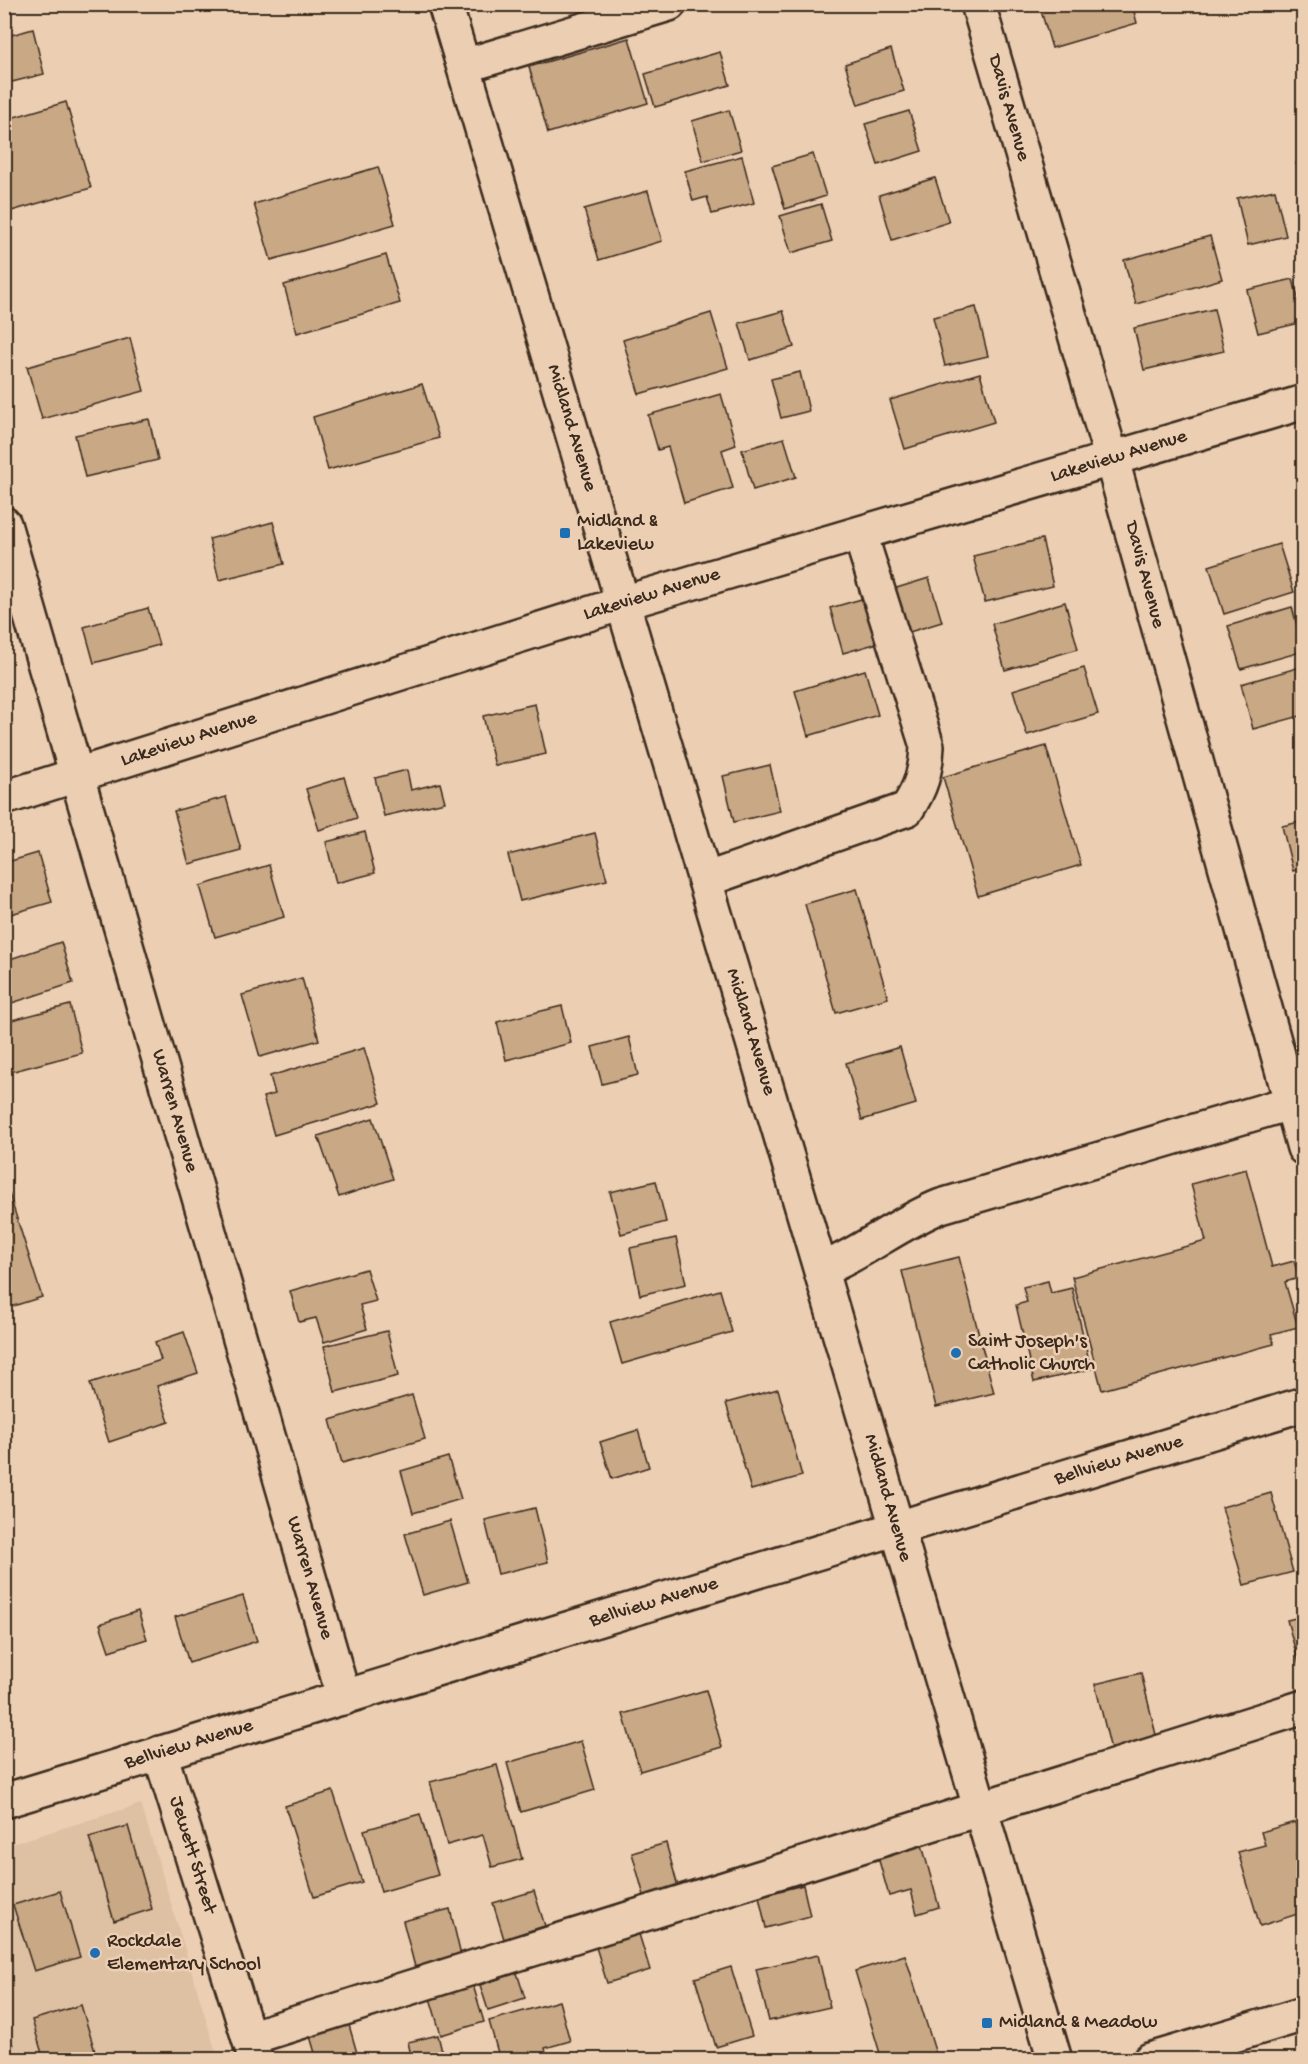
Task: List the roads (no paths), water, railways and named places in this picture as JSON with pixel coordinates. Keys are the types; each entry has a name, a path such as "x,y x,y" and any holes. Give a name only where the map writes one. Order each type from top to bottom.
{"street":[{"name":"Midland Avenue","path":"445,4 1055,2060"},
{"path":"464,66 669,4"},
{"name":"Davis Avenue","path":"978,4 1112,460 1304,1148"},
{"name":"Lakeview Avenue","path":"4,798 623,603 1304,402"},
{"name":"Warren Avenue","path":"4,524 344,1698"},
{"path":"705,880 907,809 917,793 926,771 927,746 860,534"},
{"path":"820,1270 849,1258 890,1230 941,1206 1290,1103"},
{"name":"Bellview Avenue","path":"4,1801 1304,1404"},
{"path":"252,2049 980,1807 1304,1707"},
{"name":"Jewett Street","path":"160,1753 252,2049"},
{"path":"1150,2060 1304,2014"}],"place":[{"name":"Midland & Lakeview","path":"565,533"},
{"name":"Saint Joseph's Catholic Church","path":"956,1353"},
{"name":"Rockdale Elementary School","path":"95,1953"},
{"name":"Midland & Meadow","path":"987,2023"}]}
